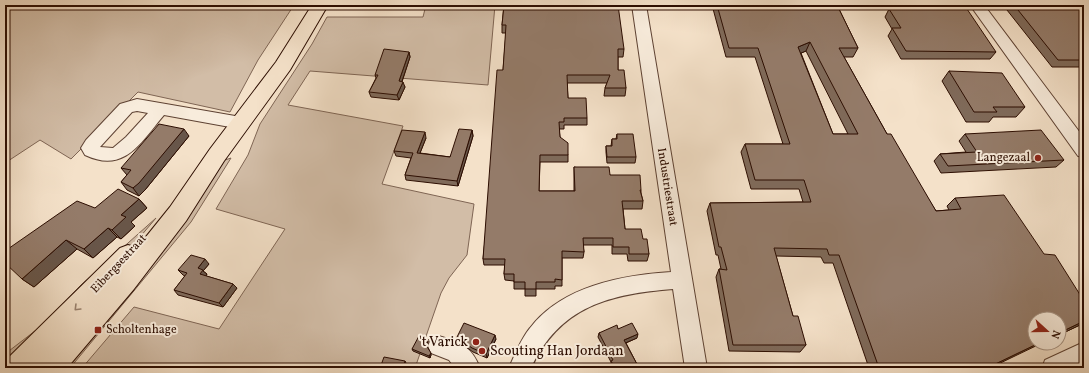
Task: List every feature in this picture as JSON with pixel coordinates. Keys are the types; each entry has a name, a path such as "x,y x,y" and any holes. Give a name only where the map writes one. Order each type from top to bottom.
{"main road":[{"name":"Eibergsestraat","path":"49,368 125,281 178,214 240,123 283,66 320,5"},
{"name":"Eibergsestraat","path":"17,368 113,272 217,156"}],"street":[{"name":"Industriestraat","path":"639,5 696,368"},
{"path":"977,5 1084,151"},
{"path":"160,109 240,123"},
{"path":"520,368 539,334 558,314 580,300 628,286 649,282 681,280"},
{"path":"439,346 456,352 469,368"},
{"path":"1053,368 1084,353"}],"shaded area":[{"path":"5,5 294,5 258,60 230,112 138,92 71,159 40,140 5,163"},
{"path":"426,5 495,5 488,85 310,71 288,105 403,126 382,184 474,204 467,255 449,278 441,293 415,368 82,368 134,307 219,329 285,229 216,209 248,155 260,124 312,44 327,17 423,17"},
{"path":"231,158 191,222 70,368 62,368 222,161"},
{"path":"156,218 129,250 5,368 5,354 44,324 81,285"}],"building":[{"path":"504,5 618,5 624,49 618,49 618,70 624,70 626,88 605,88 610,75 567,75 568,98 586,98 587,118 564,118 564,122 559,122 560,137 568,143 568,155 540,155 539,191 575,191 574,167 609,167 610,175 640,175 640,190 643,201 622,201 625,229 641,229 643,239 647,239 649,254 629,254 629,247 613,247 613,238 583,238 584,252 562,251 562,280 555,279 555,282 536,282 536,289 525,289 525,282 514,282 514,274 504,274 505,259 483,259 497,70 503,70 506,25 502,25"},
{"path":"717,5 837,5 858,48 839,48 887,134 891,134 936,211 961,209 955,198 1004,195 1044,254 1055,255 1084,301 1084,321 1067,329 1067,311 1027,311 1027,349 987,368 879,368 839,255 829,255 827,249 774,248 793,316 798,316 806,345 733,345 719,269 727,270 721,247 719,247 710,203 811,202 804,180 755,180 745,144 790,144 758,48 729,48","holes":["810,42 858,134 833,134 798,47"]},
{"path":"1014,5 1084,5 1084,60 1058,60"},
{"path":"889,9 967,9 996,52 906,51 892,28 901,28"},
{"path":"384,49 409,52 399,81 403,82 397,95 369,92 378,75 375,75"},
{"path":"949,71 1002,73 1025,107 993,107 997,112 974,112"},
{"path":"159,124 184,129 139,183 133,188 121,182 131,170 121,168"},
{"path":"459,129 472,130 457,181 405,175 413,153 394,151 402,130 425,132 417,153 450,157"},
{"path":"1041,130 1064,160 948,166 940,154 977,152 965,134"},
{"path":"617,134 633,134 636,157 607,157 606,146 612,146 612,139 617,139"},
{"path":"118,189 139,199 121,215 126,217 112,230 108,228 84,249 66,240 22,279 5,263 5,251 77,201 95,208"},
{"path":"191,255 205,259 198,268 203,270 200,274 233,284 219,303 174,290 187,273 178,270"},
{"name":"'t Varick","path":"464,323 495,335 486,354 472,348 457,337"},
{"path":"632,323 638,334 624,340 639,368 615,368 611,361 613,360 599,333 617,325 618,329"},
{"path":"419,336 428,339 426,345 431,353 429,356 412,349"},
{"path":"384,357 405,361 403,368 380,368"}],"place":[{"name":"Langezaal","path":"1038,158"},
{"name":"Scholtenhage","path":"98,330"},
{"name":"'t Varick","path":"476,342"},
{"name":"Scouting Han Jordaan","path":"482,351"}]}
